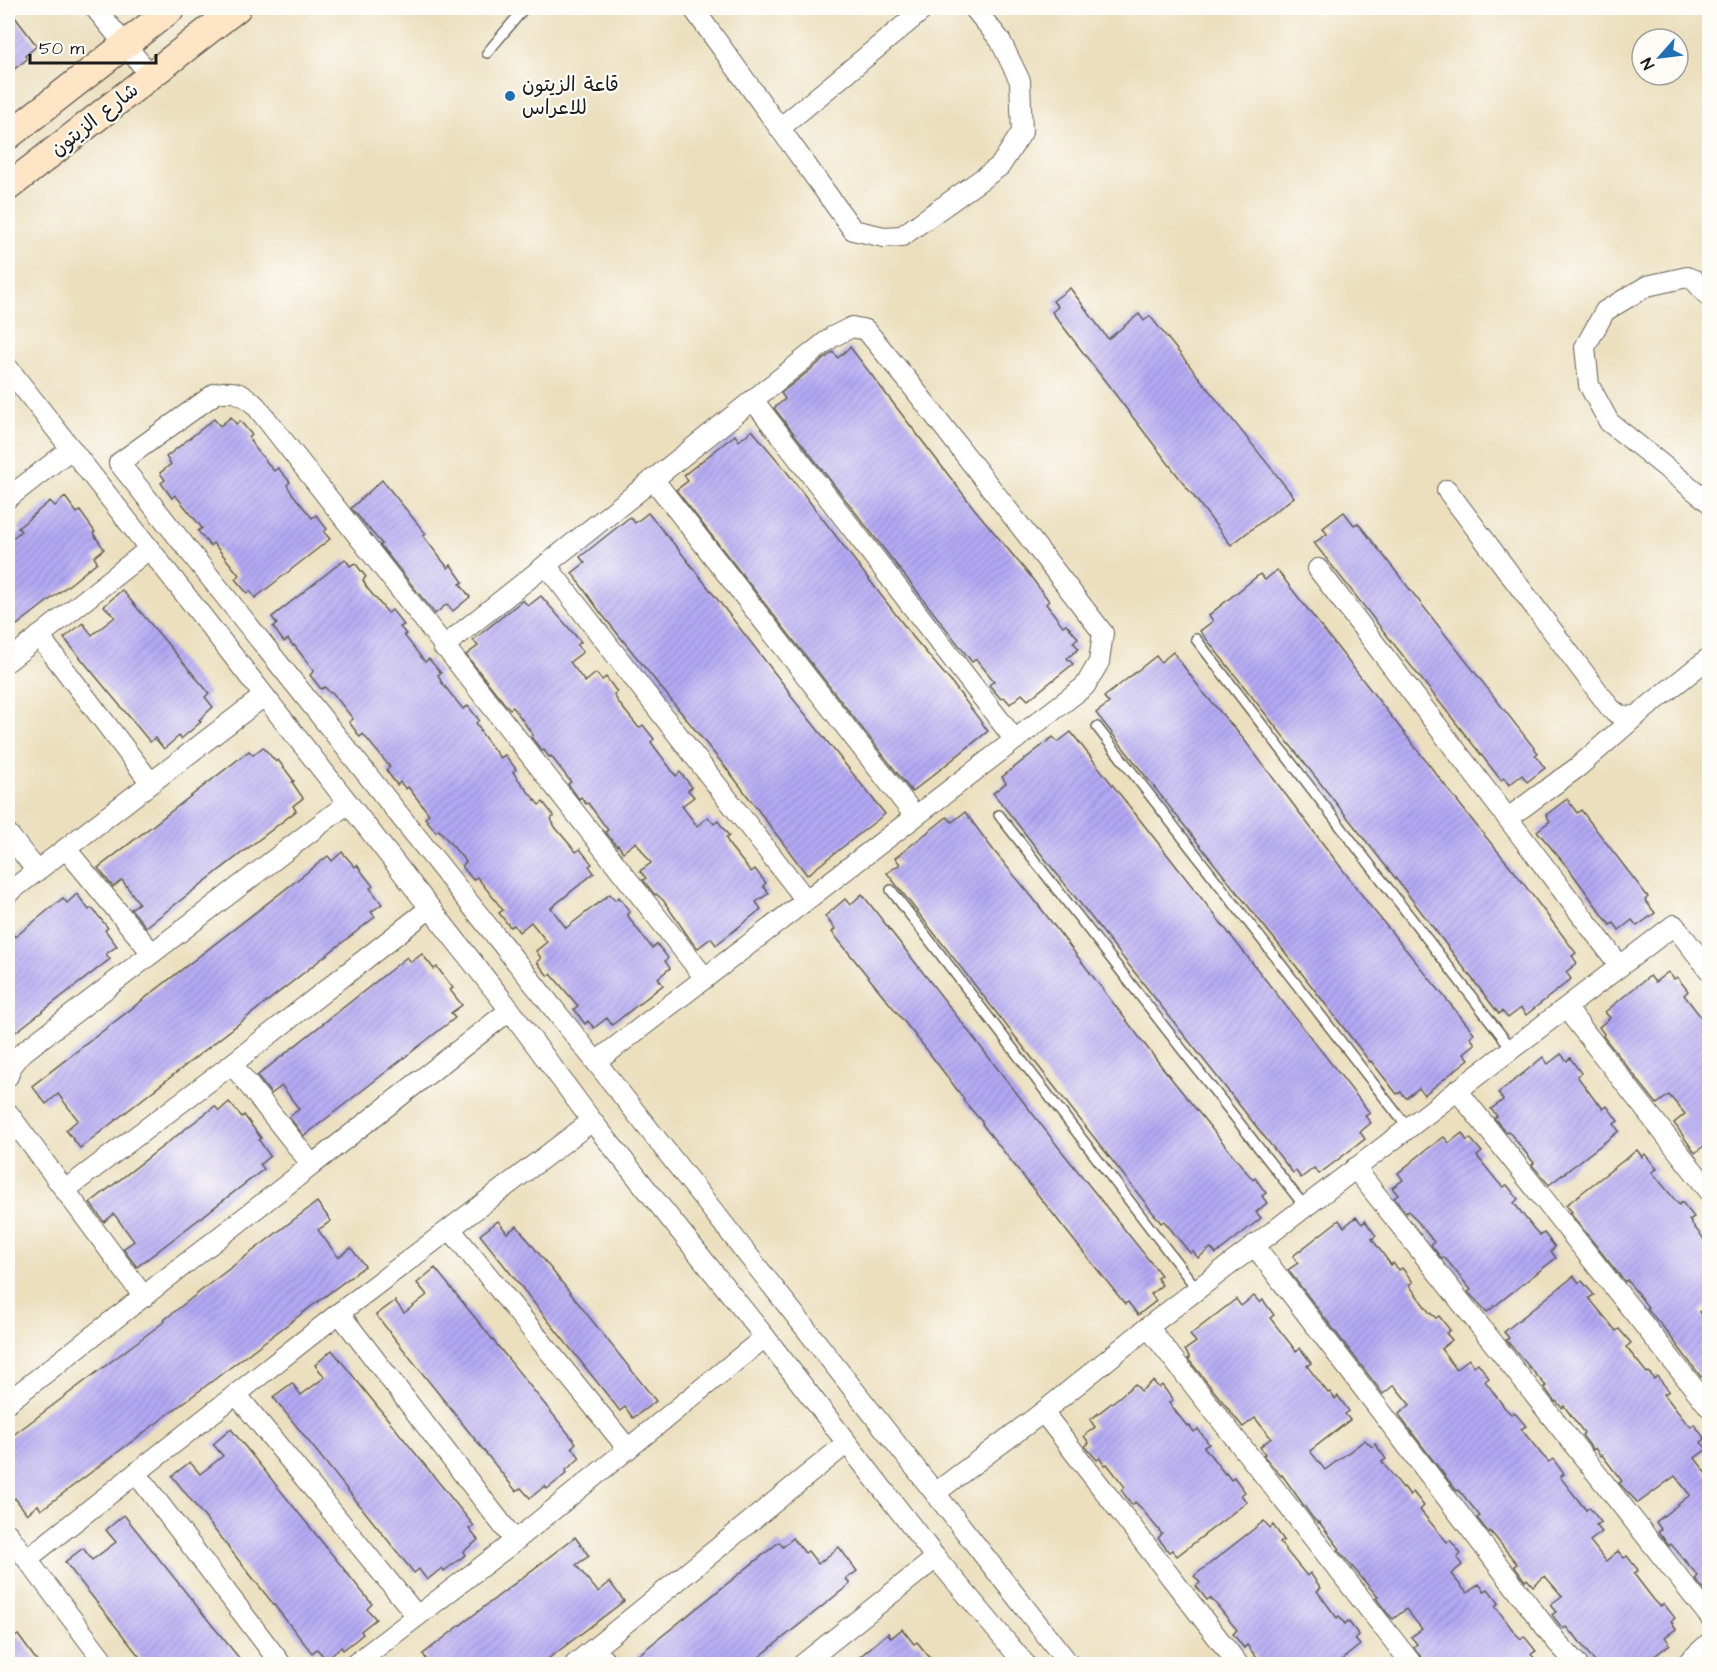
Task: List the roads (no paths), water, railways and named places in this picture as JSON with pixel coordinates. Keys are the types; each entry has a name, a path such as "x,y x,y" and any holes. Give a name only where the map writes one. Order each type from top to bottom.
{"main road":[{"name":"شارع الزيتون","path":"8,136 172,8"},
{"name":"شارع الزيتون","path":"8,187 237,8"}],"street":[{"path":"95,8 150,75"},
{"path":"693,8 853,230 884,237 902,236 1000,166 1022,132 1020,81 1000,40 974,8"},
{"path":"780,128 926,8"},
{"path":"1710,298 1694,280 1687,277 1647,286 1605,311 1585,347 1589,386 1608,422 1710,503"},
{"path":"443,647 832,337 852,327 866,330 908,381 1103,633 1100,662 1085,686 596,1062"},
{"path":"8,368 510,1010 592,1121 765,1337 1016,1661"},
{"path":"705,978 256,406 245,395 228,390 216,393 119,463 596,1062 1069,1665"},
{"path":"753,400 1015,740"},
{"path":"8,498 71,449"},
{"path":"653,479 915,816"},
{"path":"1447,490 1611,709 1622,717 1636,716"},
{"path":"8,661 149,549"},
{"path":"546,565 806,900"},
{"path":"1318,569 1620,966"},
{"path":"39,636 151,783"},
{"path":"1508,818 1578,767 1636,716 1710,657"},
{"path":"8,893 264,696"},
{"path":"8,1076 11,1067 22,1053 348,802"},
{"path":"8,834 37,871"},
{"path":"66,849 152,953"},
{"path":"65,1190 232,1064 430,908"},
{"path":"935,1493 1043,1412 1254,1245 1674,924 1710,971"},
{"path":"1566,1008 1710,1192"},
{"path":"8,1402 510,1010"},
{"path":"232,1064 312,1165"},
{"path":"1457,1090 1710,1408"},
{"path":"8,1113 144,1297"},
{"path":"27,1558 339,1313 592,1121"},
{"path":"1355,1168 1710,1617"},
{"path":"451,1230 628,1449"},
{"path":"1254,1245 1549,1632 1577,1665"},
{"path":"339,1313 515,1541"},
{"path":"1148,1327 1412,1665"},
{"path":"355,1665 515,1541 765,1337"},
{"path":"236,1394 417,1616"},
{"path":"1043,1412 1238,1665"},
{"path":"575,1665 847,1443"},
{"path":"136,1473 280,1665"},
{"path":"8,1534 106,1665"},
{"path":"803,1665 936,1558"},
{"path":"1686,1665 1710,1642"},
{"path":"594,1650 608,1665"}],"lane":[{"path":"487,53 522,11 522,8"},
{"path":"1196,639 1512,1049"},
{"path":"1097,727 1408,1128"},
{"path":"999,815 1305,1207"},
{"path":"891,890 1197,1289"}],"place":[{"name":"قاعة الزيتون للاعراس","path":"510,96"}]}
